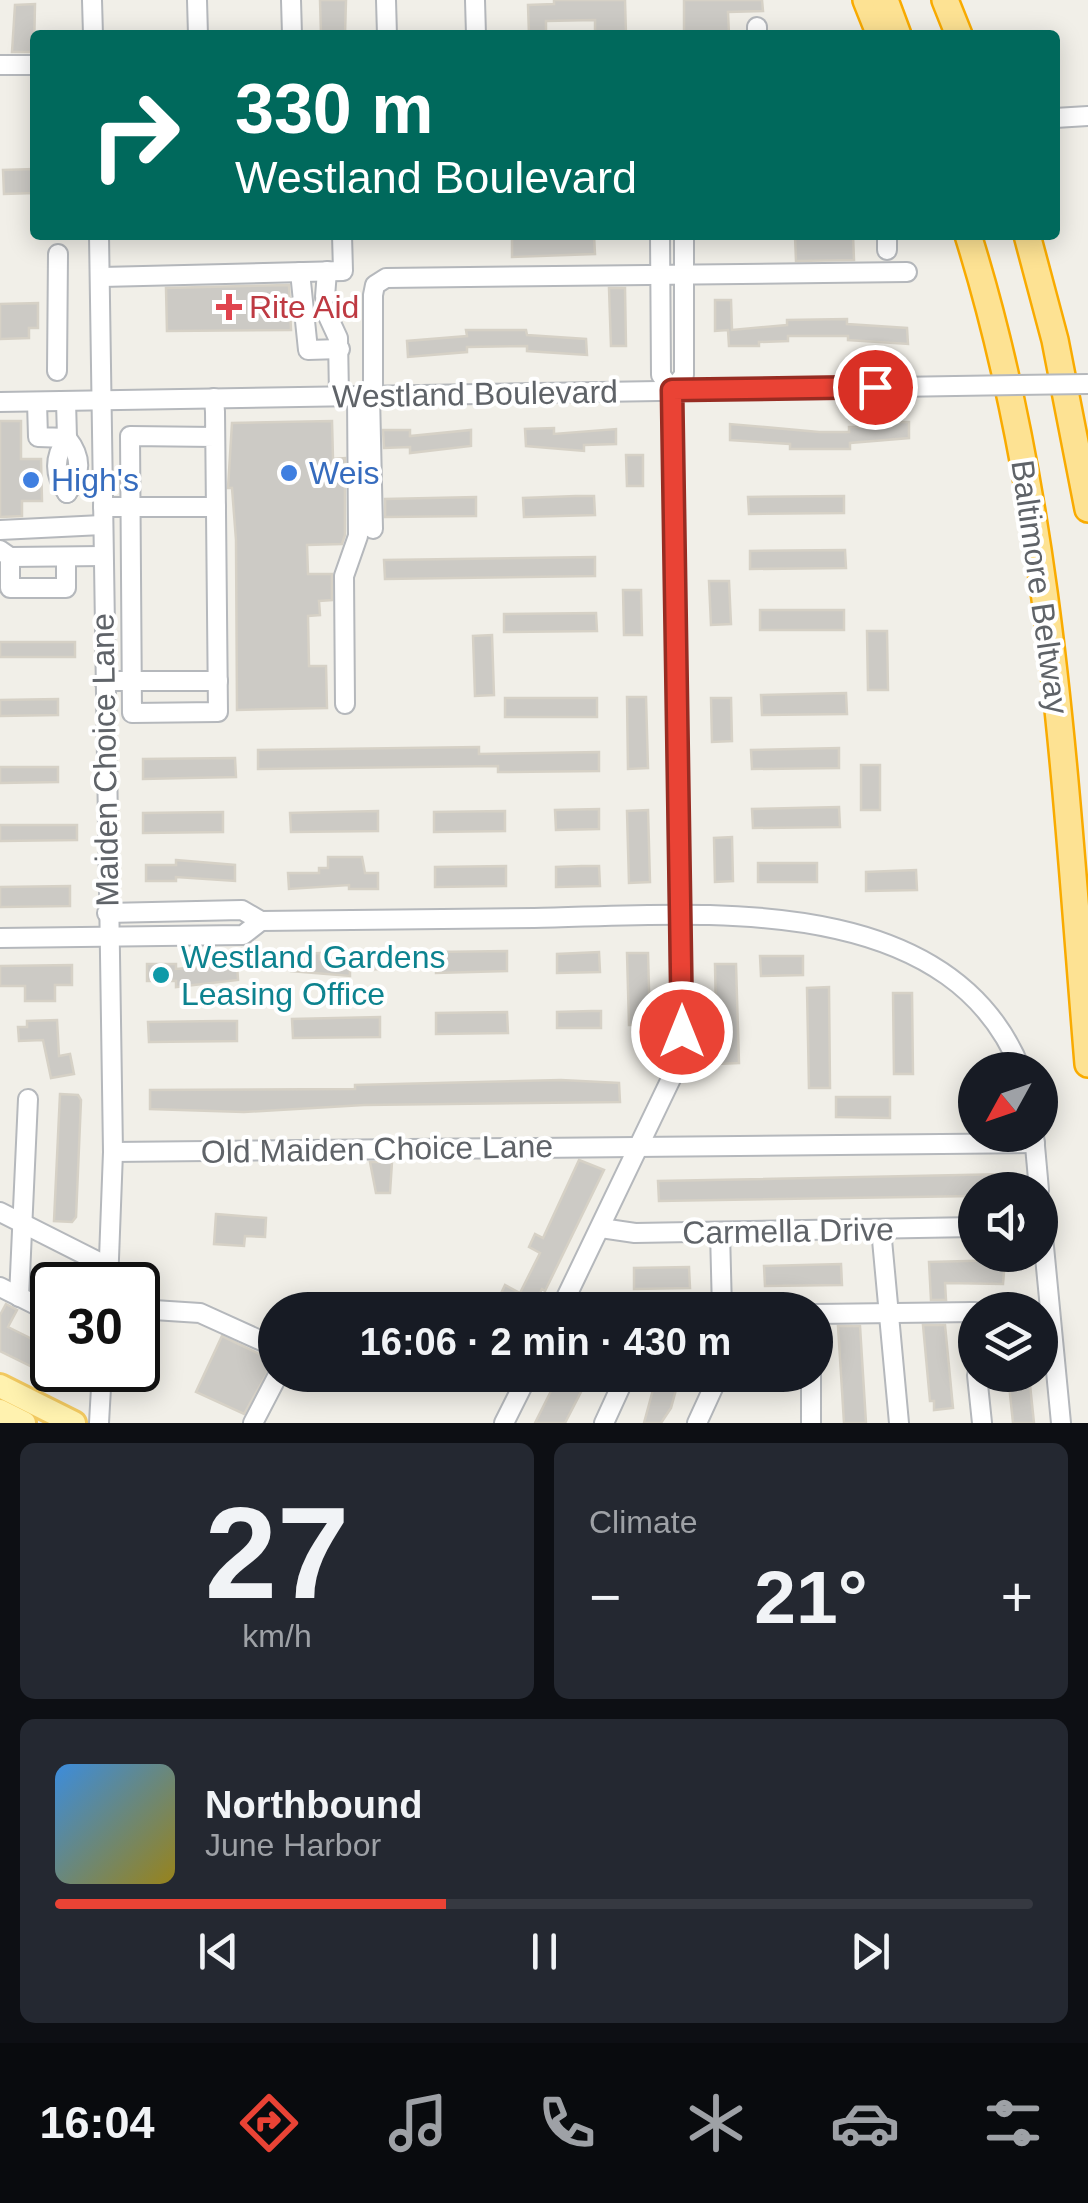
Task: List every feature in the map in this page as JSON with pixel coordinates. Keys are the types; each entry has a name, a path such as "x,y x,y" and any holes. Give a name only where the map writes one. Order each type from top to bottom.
{"highway":[{"path":"866,0 878,30"},
{"path":"885,0 896,30"},
{"path":"945,0 956,30"},
{"name":"Baltimore Beltway","path":"969,240 1001,354 1041,565 1088,1064"},
{"name":"Baltimore Beltway","path":"1028,240 1055,340 1088,509"}],"main road":[{"path":"0,1386 74,1423"},
{"path":"0,1411 24,1423"}],"street":[{"path":"92,0 92,30"},
{"path":"197,0 198,30"},
{"path":"292,0 292,30"},
{"path":"386,0 387,30"},
{"path":"475,0 476,30"},
{"path":"0,65 30,65"},
{"path":"1060,118 1088,116"},
{"name":"Maiden Choice Lane","path":"99,240 113,1152 109,1262"},
{"path":"102,276 343,271 342,240"},
{"path":"569,1292 681,1058 672,390 661,376 660,240"},
{"path":"672,390 684,374 684,240"},
{"path":"57,371 58,254"},
{"path":"300,272 308,350 340,349"},
{"path":"326,272 326,305 360,396 373,530"},
{"path":"345,704 344,576 358,536 360,396 376,285 386,278 907,272"},
{"name":"Westland Boulevard","path":"0,402 1088,384"},
{"path":"214,398 215,437 216,506 218,712 132,713 130,436 215,437"},
{"path":"37,402 38,436 102,437"},
{"path":"66,402 67,438 78,452 78,478 67,492 102,508"},
{"path":"0,530 102,508 216,506"},
{"path":"66,557 66,588 10,588 5,553 103,556"},
{"path":"104,681 218,681"},
{"path":"107,913 242,910 261,921 682,915 797,921 886,944 938,970 968,992 1005,1035 1013,1052"},
{"path":"0,938 243,935 261,921"},
{"path":"20,1296 28,1099"},
{"name":"Old Maiden Choice Lane","path":"113,1152 640,1148 958,1141"},
{"path":"0,1212 86,1262"},
{"name":"Carmella Drive","path":"601,1228 621,1233 958,1228"},
{"path":"881,1230 899,1423"},
{"path":"720,1232 722,1292"},
{"path":"0,1287 30,1301"},
{"path":"160,1310 200,1312 258,1339"},
{"path":"833,1314 958,1312"},
{"path":"99,1423 101,1392"},
{"path":"253,1423 269,1392"},
{"path":"504,1423 520,1392"},
{"path":"604,1423 618,1392"},
{"path":"697,1423 711,1392"},
{"path":"811,1392 811,1423"},
{"path":"979,1392 982,1423"},
{"path":"1056,1392 1061,1423"}],"building":[{"path":"320,0 346,0 345,30 321,30"},
{"path":"554,0 625,0 626,30 595,30 595,20 546,21 546,30 529,30 528,5 554,4"},
{"path":"684,0 762,0 763,11 728,12 729,30 684,30"},
{"path":"35,4 30,52 12,52 15,5"},
{"path":"30,169 30,193 4,194 3,170"},
{"path":"512,240 594,240 595,254 512,257"},
{"path":"795,240 853,240 854,260 796,261"},
{"name":"Rite Aid","path":"289,285 291,330 167,331 166,288"},
{"path":"609,288 625,288 626,346 611,346"},
{"path":"715,300 731,300 732,330 787,325 787,320 847,319 847,324 907,328 908,344 848,340 848,336 788,336 788,341 759,342 759,346 729,346 728,330 715,331"},
{"path":"38,303 38,328 29,328 29,338 0,339 0,304"},
{"path":"466,330 526,330 527,335 586,339 587,355 527,351 527,346 467,347 467,352 408,357 407,341 467,336"},
{"path":"0,421 21,421 21,459 41,459 42,501 22,501 22,516 0,517"},
{"path":"332,421 333,459 345,458 345,535 342,544 307,545 308,574 332,574 332,600 319,601 320,615 308,616 309,666 326,666 327,708 237,710 236,540 232,488 228,488 232,423"},
{"path":"878,422 909,422 909,438 850,443 850,449 790,449 790,444 730,440 730,424 849,432 849,427 878,427"},
{"path":"554,428 554,434 616,429 616,444 584,445 584,451 526,446 525,429"},
{"path":"383,430 410,430 410,436 471,430 471,446 410,453 410,447 384,448"},
{"path":"626,455 643,455 643,486 627,486"},
{"path":"594,496 595,515 524,517 523,498"},
{"path":"844,496 844,513 749,514 748,497"},
{"path":"476,497 476,516 385,517 385,499"},
{"path":"845,550 846,568 750,569 750,551"},
{"path":"595,557 595,576 385,579 384,560"},
{"path":"709,581 729,581 731,624 711,625"},
{"path":"623,590 641,590 642,635 624,635"},
{"path":"760,610 844,610 844,630 760,630"},
{"path":"596,613 597,631 504,632 504,614"},
{"path":"867,631 887,631 888,690 868,690"},
{"path":"492,635 494,695 475,696 473,636"},
{"path":"0,642 75,642 75,657 0,657"},
{"path":"846,693 847,714 762,715 761,695"},
{"path":"627,697 646,697 648,768 628,769"},
{"path":"505,698 597,698 597,717 505,717"},
{"path":"711,698 731,698 732,741 712,742"},
{"path":"58,699 58,715 0,716 0,700"},
{"path":"479,747 479,754 599,752 599,771 498,772 498,766 258,769 258,750"},
{"path":"839,748 839,768 752,769 751,750"},
{"path":"235,758 236,777 143,779 143,759"},
{"path":"861,765 880,765 880,810 861,810"},
{"path":"0,767 58,767 58,782 0,783"},
{"path":"839,807 840,827 753,828 752,809"},
{"path":"599,809 599,829 556,830 555,810"},
{"path":"648,810 650,882 629,883 627,811"},
{"path":"378,811 378,831 291,832 290,813"},
{"path":"505,811 505,831 434,832 434,812"},
{"path":"223,812 223,832 143,833 143,813"},
{"path":"0,825 77,825 77,840 0,841"},
{"path":"732,837 733,881 715,882 714,838"},
{"path":"328,857 362,857 365,873 378,873 378,889 349,889 349,885 289,889 288,873 319,873 319,868 328,868"},
{"path":"176,860 235,865 235,881 176,877 176,881 146,881 146,865 176,865"},
{"path":"758,863 817,863 817,882 758,882"},
{"path":"506,866 506,886 435,887 435,867"},
{"path":"599,866 600,886 556,887 556,867"},
{"path":"916,870 917,890 866,891 866,872"},
{"path":"70,886 70,906 0,907 0,887"},
{"path":"507,951 507,971 436,973 436,952"},
{"path":"599,952 600,972 557,973 557,954"},
{"path":"320,953 320,959 382,953 382,969 350,970 350,976 291,971 291,954"},
{"path":"627,953 648,953 650,1025 629,1025"},
{"path":"760,956 803,956 803,975 761,976"},
{"path":"147,964 176,964 176,969 237,964 238,980 176,987 176,981 147,981"},
{"path":"715,964 736,964 739,1063 717,1064"},
{"path":"72,965 72,985 55,985 55,1001 25,1001 25,986 0,986 0,966"},
{"path":"829,987 830,1088 809,1088 807,988"},
{"path":"893,993 912,993 913,1074 894,1074"},
{"path":"601,1011 601,1028 557,1028 557,1012"},
{"path":"507,1012 508,1033 436,1034 436,1013"},
{"path":"380,1017 380,1037 293,1038 292,1019"},
{"path":"57,1020 59,1056 70,1054 74,1074 51,1078 43,1040 19,1041 18,1027 27,1027 27,1021"},
{"path":"237,1021 237,1041 149,1042 148,1022"},
{"path":"561,1080 619,1083 620,1102 364,1105 244,1112 150,1109 150,1090 355,1089 355,1085"},
{"path":"60,1094 78,1095 81,1100 76,1217 72,1222 54,1221"},
{"path":"836,1097 890,1097 890,1118 836,1117"},
{"path":"579,1160 604,1170 545,1291 520,1292 540,1253 529,1247 535,1234 543,1238"},
{"path":"370,1162 392,1162 390,1193 376,1193"},
{"path":"958,1175 958,1196 659,1201 658,1181"},
{"path":"216,1214 266,1218 265,1237 245,1236 244,1246 214,1244"},
{"path":"958,1261 958,1272 1004,1272 1003,1284 945,1283 946,1300 931,1300 929,1262"},
{"path":"841,1264 842,1285 765,1286 764,1266"},
{"path":"689,1267 690,1288 634,1289 634,1268"},
{"path":"6,1304 17,1310 8,1327 30,1338 30,1366 0,1351 0,1315"},
{"path":"923,1325 945,1325 953,1408 934,1410 934,1401 930,1401"},
{"path":"838,1326 860,1326 866,1423 844,1423"},
{"path":"222,1336 258,1353 258,1389 244,1414 196,1392"},
{"path":"550,1392 581,1392 565,1423 535,1423"},
{"path":"652,1392 675,1392 661,1423 644,1423"},
{"path":"1010,1392 1031,1392 1034,1423 1013,1423"}],"place":[{"name":"Rite Aid","path":"229,307"},
{"name":"Weis","path":"289,473"},
{"name":"High's","path":"31,480"},
{"name":"Westland Gardens Leasing Office","path":"161,975"}],"route":[{"path":"682,1032 672,390 875,387"}]}
